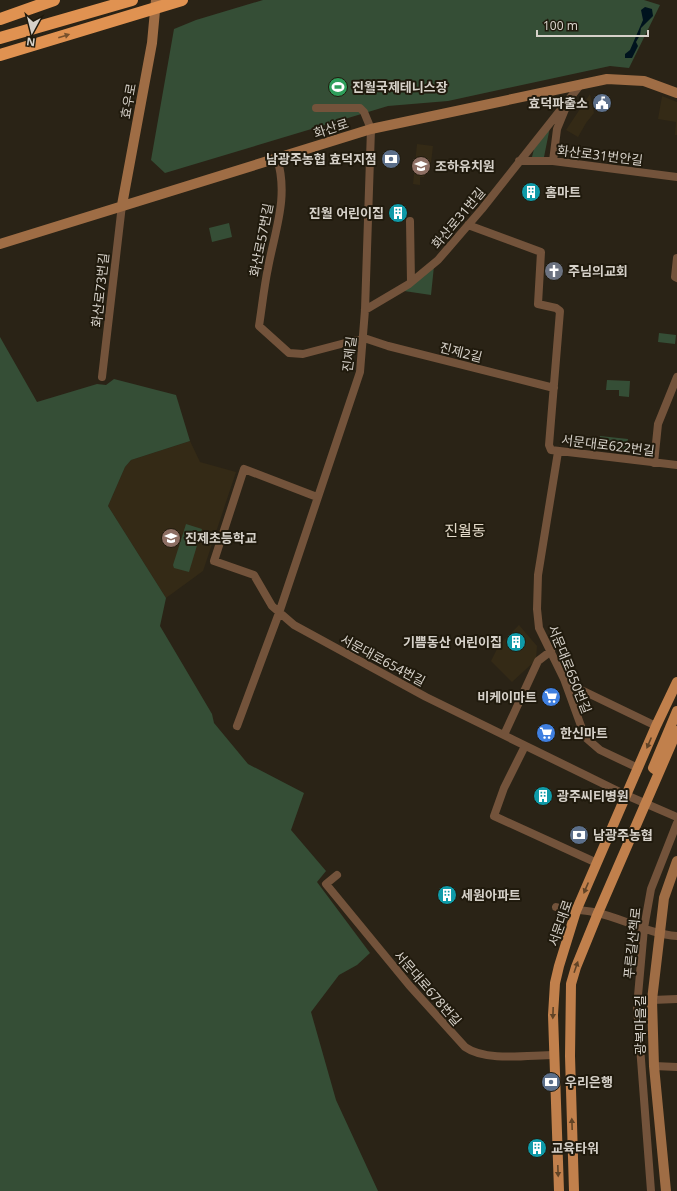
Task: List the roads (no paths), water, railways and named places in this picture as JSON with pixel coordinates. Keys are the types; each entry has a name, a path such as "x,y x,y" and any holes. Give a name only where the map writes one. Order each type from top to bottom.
{"highway":[{"path":"0,19 54,0"},
{"path":"0,38 132,0"},
{"path":"0,55 182,0"}],"main road":[{"name":"효우로","path":"122,206 152,43 156,0"},
{"name":"화산로","path":"0,244 371,129 607,79 635,80 677,92"},
{"name":"서문대로","path":"559,1191 554,1055 555,983 576,911 656,726 677,682"},
{"path":"665,758 657,769 654,768 677,711"},
{"path":"574,1191 570,1049 571,984 576,967 598,913 677,731"},
{"name":"광복마을길","path":"666,1191 654,1066 652,1000 664,898 677,861"}],"street":[{"name":"화산로31번길","path":"365,310 411,282 438,260 468,225 581,84"},
{"path":"553,161 557,129 570,97"},
{"path":"316,108 360,108 364,112 371,129"},
{"name":"진제길","path":"237,726 279,613 317,497 359,379 364,338 371,129"},
{"name":"화산로57번길","path":"277,158 282,175 281,210 268,267 259,326 288,353 296,354 364,338"},
{"name":"화산로31번안길","path":"519,161 553,161 677,176"},
{"name":"화산로73번길","path":"102,377 122,206"},
{"path":"410,221 411,282"},
{"path":"468,225 541,252 538,304 560,311 554,388"},
{"path":"677,258 675,277 677,278"},
{"name":"진제2길","path":"364,338 388,346 554,388"},
{"path":"654,463 658,424 677,377"},
{"name":"서문대로622번길","path":"554,388 550,445 551,450 677,466"},
{"name":"서문대로650번길","path":"558,452 538,575 537,609 539,628 564,679 582,733 588,742 600,750 638,768"},
{"name":"서문대로654번길","path":"317,497 244,469 214,561 254,575 272,606 300,628 426,697 626,795 677,817"},
{"path":"504,735 538,661 551,651"},
{"path":"564,679 571,685 656,726"},
{"path":"525,746 504,788 494,816 597,863"},
{"name":"푸른길산책로","path":"651,1191 637,1007 644,928 651,889 677,823"},
{"name":"서문대로678번길","path":"337,875 326,884 409,985 465,1047 473,1052 485,1055 554,1055"},
{"path":"556,907 598,913 659,934 677,936"},
{"path":"652,1000 677,999"},
{"path":"654,1066 677,1067"}],"water":[{"path":"645,7 652,9 653,16 641,28 640,35 636,42 638,46 632,58 625,58 625,54 630,50 643,20 641,10"}],"place":[{"name":"진월국제테니스장","path":"338,87"},
{"name":"효덕파출소","path":"602,103"},
{"name":"남광주농협 효덕지점","path":"391,159"},
{"name":"조하유치원","path":"421,166"},
{"name":"홈마트","path":"531,192"},
{"name":"진월 어린이집","path":"398,213"},
{"name":"주님의교회","path":"554,271"},
{"name":"진제초등학교","path":"171,538"},
{"name":"기쁨동산 어린이집","path":"516,642"},
{"name":"비케이마트","path":"551,697"},
{"name":"한신마트","path":"546,733"},
{"name":"광주씨티병원","path":"543,796"},
{"name":"남광주농협","path":"579,835"},
{"name":"세원아파트","path":"447,895"},
{"name":"우리은행","path":"551,1082"},
{"name":"교육타워","path":"537,1148"}],"district":[{"name":"진월동","path":"465,531"}]}
